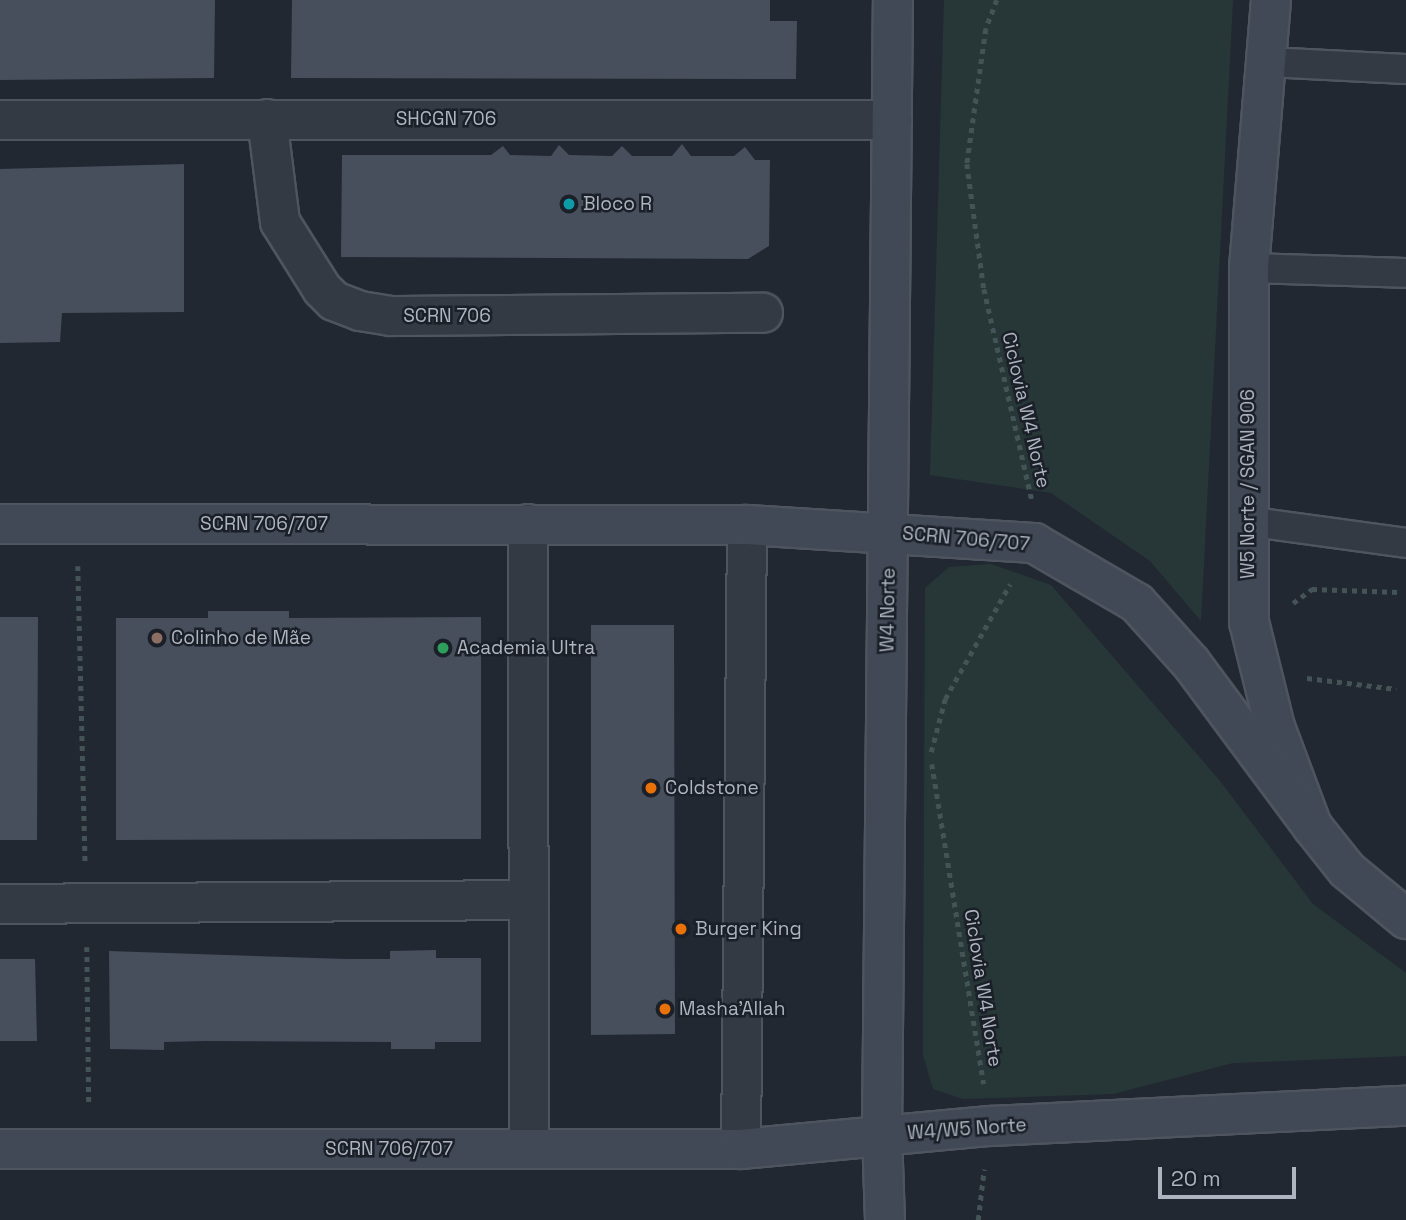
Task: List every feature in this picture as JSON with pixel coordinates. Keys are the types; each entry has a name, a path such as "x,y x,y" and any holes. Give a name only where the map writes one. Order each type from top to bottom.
{"main road":[{"name":"W4 Norte","path":"885,1220 882,1136 893,0"},
{"name":"W5 Norte / SGAN 906","path":"1271,0 1250,268 1246,521 1249,622 1275,727 1312,826 1348,870 1406,919"},
{"name":"SCRN 706/707","path":"0,524 747,525 1034,543 1138,603 1191,663 1312,826"},
{"name":"W4/W5 Norte","path":"529,1149 741,1149 990,1126 1406,1106"},
{"name":"SCRN 706/707","path":"0,1149 529,1149"}],"street":[{"name":"SCRN 706","path":"267,119 280,222 322,289 334,301 360,311 390,316 763,313"},
{"name":"SHCGN 706","path":"0,120 892,120"},
{"path":"528,524 529,1149"},
{"path":"741,1149 747,525"},
{"path":"0,904 529,900"}],"lane":[{"path":"1267,62 1406,69"},
{"path":"1250,268 1406,273"},
{"path":"1246,521 1406,543"}],"path":[{"name":"Ciclovia W4 Norte","path":"978,1220 990,1126 931,755 945,699 1034,543 1031,487 984,289 967,164 986,29 998,0"},
{"path":"77,523 90,1149"},
{"path":"1286,615 1290,606 1312,589 1399,592"},
{"path":"1302,689 1297,677 1396,688"}],"shaded area":[{"path":"944,0 1233,0 1201,621 1150,561 1051,493 930,475"},
{"path":"991,564 1051,585 1220,781 1313,904 1406,973 1406,1056 1233,1063 1113,1094 963,1099 933,1089 923,1055 925,588 949,567"}],"building":[{"path":"0,0 215,0 214,78 0,80"},
{"path":"292,0 770,0 770,21 797,21 796,79 291,78"},
{"name":"Bloco R","path":"682,144 691,156 734,156 745,147 755,160 770,160 769,246 748,259 341,257 342,155 491,155 503,146 510,155 551,156 559,145 569,155 612,156 622,146 632,156 672,156"},
{"path":"184,164 184,312 62,313 60,342 0,343 0,169"},
{"path":"208,611 289,611 289,618 481,617 481,839 116,840 116,618 208,618"},
{"path":"0,617 38,617 37,840 0,840"},
{"path":"591,625 674,625 675,1034 591,1035"},
{"path":"436,950 436,958 481,958 481,1042 435,1042 435,1049 391,1049 391,1042 207,1041 164,1042 164,1050 110,1049 109,951 390,959 390,951"},
{"path":"0,959 35,959 37,1041 0,1041"}],"place":[{"name":"Bloco R","path":"569,204"},
{"name":"Colinho de Mãe","path":"157,638"},
{"name":"Academia Ultra","path":"443,648"},
{"name":"Coldstone","path":"651,788"},
{"name":"Burger King","path":"681,929"},
{"name":"Masha'Allah","path":"665,1009"}]}
